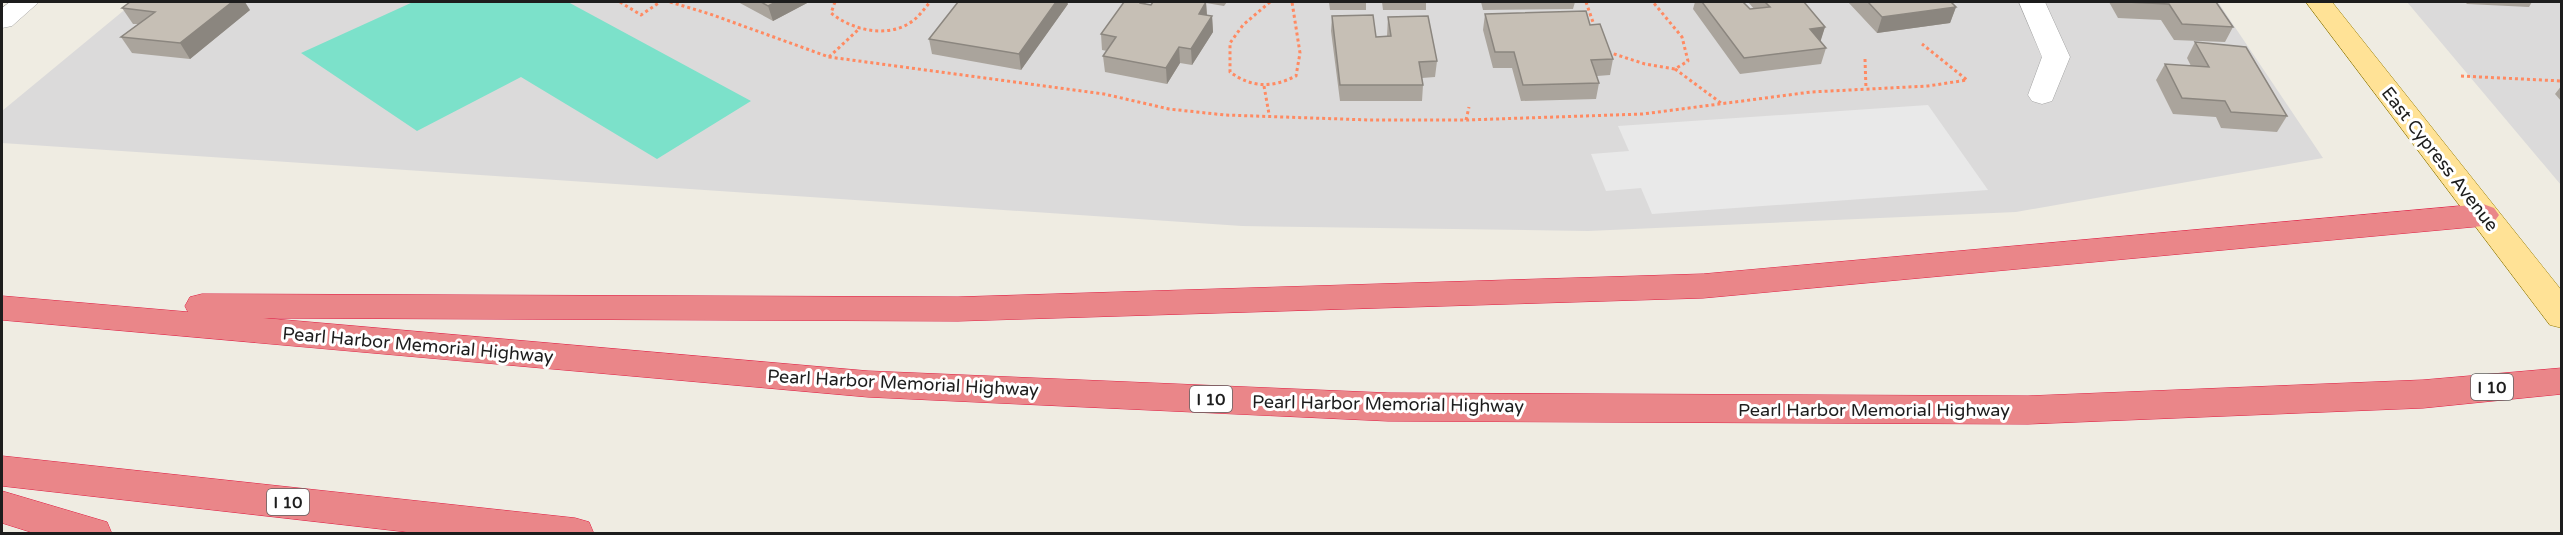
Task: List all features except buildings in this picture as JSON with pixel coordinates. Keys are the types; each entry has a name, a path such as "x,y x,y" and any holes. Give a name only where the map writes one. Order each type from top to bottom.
{"highway":[{"path":"2,307 958,309 1703,286 2318,232 2402,221 2483,215"},
{"name":"Pearl Harbor Memorial Highway","path":"2,307 868,384 1388,407 2028,411 2423,394 2562,381"},
{"name":"I 10","path":"2,471 575,534"},
{"path":"2,507 93,534"}],"main road":[{"name":"East Cypress Avenue","path":"2319,2 2562,316"}],"street":[{"path":"2,20 26,2"},
{"path":"2032,2 2056,57 2042,95"}],"path":[{"path":"620,2 641,15 660,2"},
{"path":"670,2 706,10 797,48 829,57 1104,94 1169,109 1225,115 1370,120 1466,120 1643,114 1811,92 1928,86 1967,80 1922,44"},
{"path":"835,2 831,13 838,21 861,28 881,30 914,20 930,2"},
{"path":"1270,2 1243,25 1230,43 1230,72 1244,83 1264,86 1282,84 1296,76 1300,53 1292,2"},
{"path":"1586,2 1596,31"},
{"path":"1653,2 1682,37 1688,61 1675,69"},
{"path":"829,57 861,28"},
{"path":"1603,50 1645,64 1675,69 1721,104"},
{"path":"1865,59 1866,89"},
{"path":"2461,76 2562,81"},
{"path":"1264,86 1270,115"},
{"path":"1466,120 1469,107"}],"shaded area":[{"path":"134,2 2218,2 2323,158 2016,212 1588,231 1242,226 2,143 2,111"},
{"path":"413,2 568,2 751,101 657,159 521,77 417,131 301,53"},
{"path":"2407,2 2561,2 2561,185"},
{"path":"1928,105 1988,190 1652,214 1641,188 1606,191 1591,154 1629,151 1618,126"}]}
